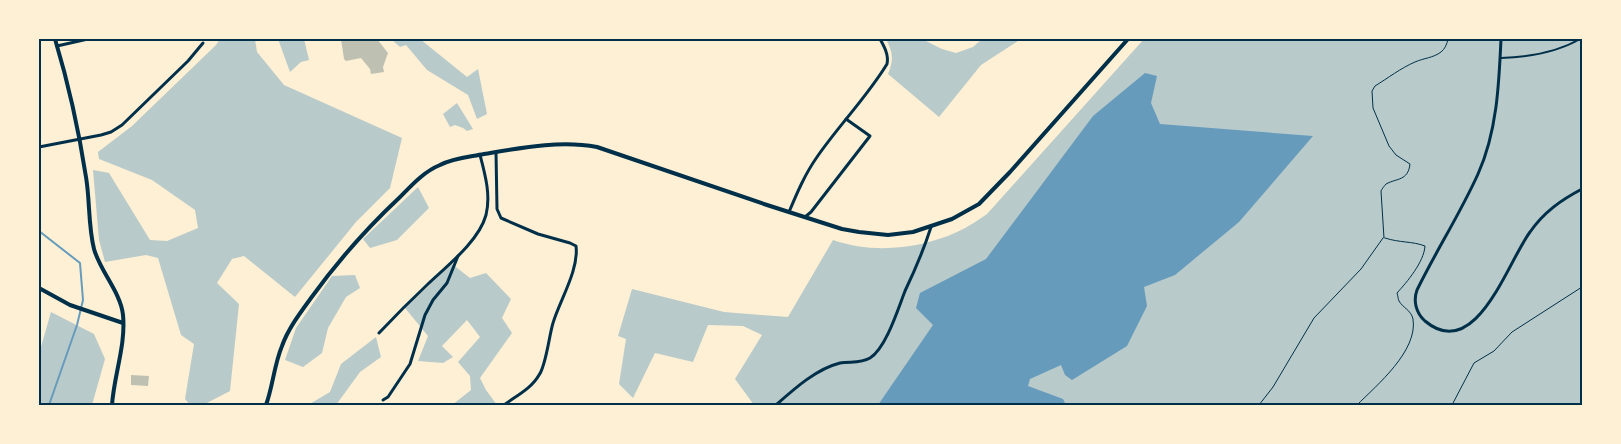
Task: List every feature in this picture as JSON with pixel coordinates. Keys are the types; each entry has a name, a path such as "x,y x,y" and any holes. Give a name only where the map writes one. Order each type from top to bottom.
{"street":[{"path":"55,39 86,177 94,248 101,268 122,307 122,344 112,405"},
{"path":"57,46 88,39"},
{"path":"788,212 810,166 887,64 888,59 880,39"},
{"path":"266,405 282,346 296,320 333,268 365,231 418,180 439,165 452,160 496,152 554,144 583,144 597,147 842,229 874,234 913,232 961,215 979,204 1128,39"},
{"path":"1502,39 1496,110 1489,142 1478,174 1415,296 1417,311 1423,320 1439,330 1449,332 1468,326 1486,308 1529,232 1548,210 1582,189"},
{"path":"39,147 111,132 122,125 188,61 202,43"},
{"path":"805,217 834,184 870,136 846,119"},
{"path":"496,152 497,209 501,218 538,234 570,243 576,246 577,253 575,265 553,322 540,374 534,382 504,405"},
{"path":"380,333 398,312 460,253 482,226 486,214 488,191 486,175 480,155"},
{"path":"488,191 497,190"},
{"path":"776,405 818,373 840,363 863,361 878,350 893,320 931,227"},
{"path":"383,400 388,397 410,364 425,315 433,300 447,283 460,253"},
{"path":"39,288 70,305 123,323"}],"lane":[{"path":"1500,58 1524,57 1559,49 1580,39"}],"path":[{"path":"1259,405 1273,387 1314,318 1361,270 1384,238 1380,191 1386,185 1400,180 1409,171 1410,164 1396,155 1389,146 1373,108 1372,91 1375,86 1406,66 1434,57 1442,51 1448,39"},
{"path":"1357,405 1404,353 1412,334 1412,319 1408,309 1399,301 1397,293 1425,254 1425,246 1384,238"},
{"path":"1452,405 1474,364 1494,351 1512,332 1582,287"}],"shaded area":[{"path":"220,39 255,39 257,52 284,85 402,138 390,188 356,222 295,297 244,256 232,259 217,283 239,304 230,391 203,405 190,405 185,399 194,344 181,335 158,258 146,255 105,262 99,240 93,170 109,173 150,240 167,241 198,228 195,210 152,180 99,159 98,152 132,126"},
{"path":"278,39 304,39 309,60 301,62 290,72"},
{"path":"391,39 420,39 467,77 478,69 487,114 477,119 468,95 427,70 406,45 400,47"},
{"path":"886,39 926,41 956,53 973,47 982,39 1021,39 981,65 939,117 888,74 892,56"},
{"path":"1144,39 1582,39 1582,405 754,405 735,379 762,335 743,326 708,325 693,362 655,353 633,398 619,384 626,339 618,336 632,289 724,312 788,317 833,240 864,247 896,248 912,246 943,238 969,226 987,214"},
{"path":"457,103 473,129 467,131 455,125 450,127 443,114"},
{"path":"418,187 429,208 397,240 370,248 363,239"},
{"path":"452,264 470,278 486,273 511,299 502,318 512,333 480,378 497,405 452,405 471,390 470,376 458,362 480,337 467,320 442,346 453,357 443,363 418,361 428,336 405,308"},
{"path":"355,275 360,288 346,297 328,328 322,353 303,367 285,360 296,328 332,276"},
{"path":"51,312 94,334 105,359 92,405 39,405 39,354"},
{"path":"376,337 381,357 360,372 336,405 308,405 330,392 341,364"}],"water":[{"path":"1145,73 1157,76 1151,103 1160,124 1313,136 1239,222 1175,275 1144,287 1147,306 1127,346 1072,380 1065,375 1061,365 1030,379 1028,386 1063,399 1066,405 878,405 933,325 916,308 920,293 986,259 1093,116"}],"building":[{"path":"341,39 377,39 388,53 383,67 384,72 371,74 370,69 361,58 346,61 344,59"},
{"path":"131,375 149,376 148,386 131,385"}],"waterway":[{"path":"39,231 80,263 83,300 77,325 49,405"}]}
